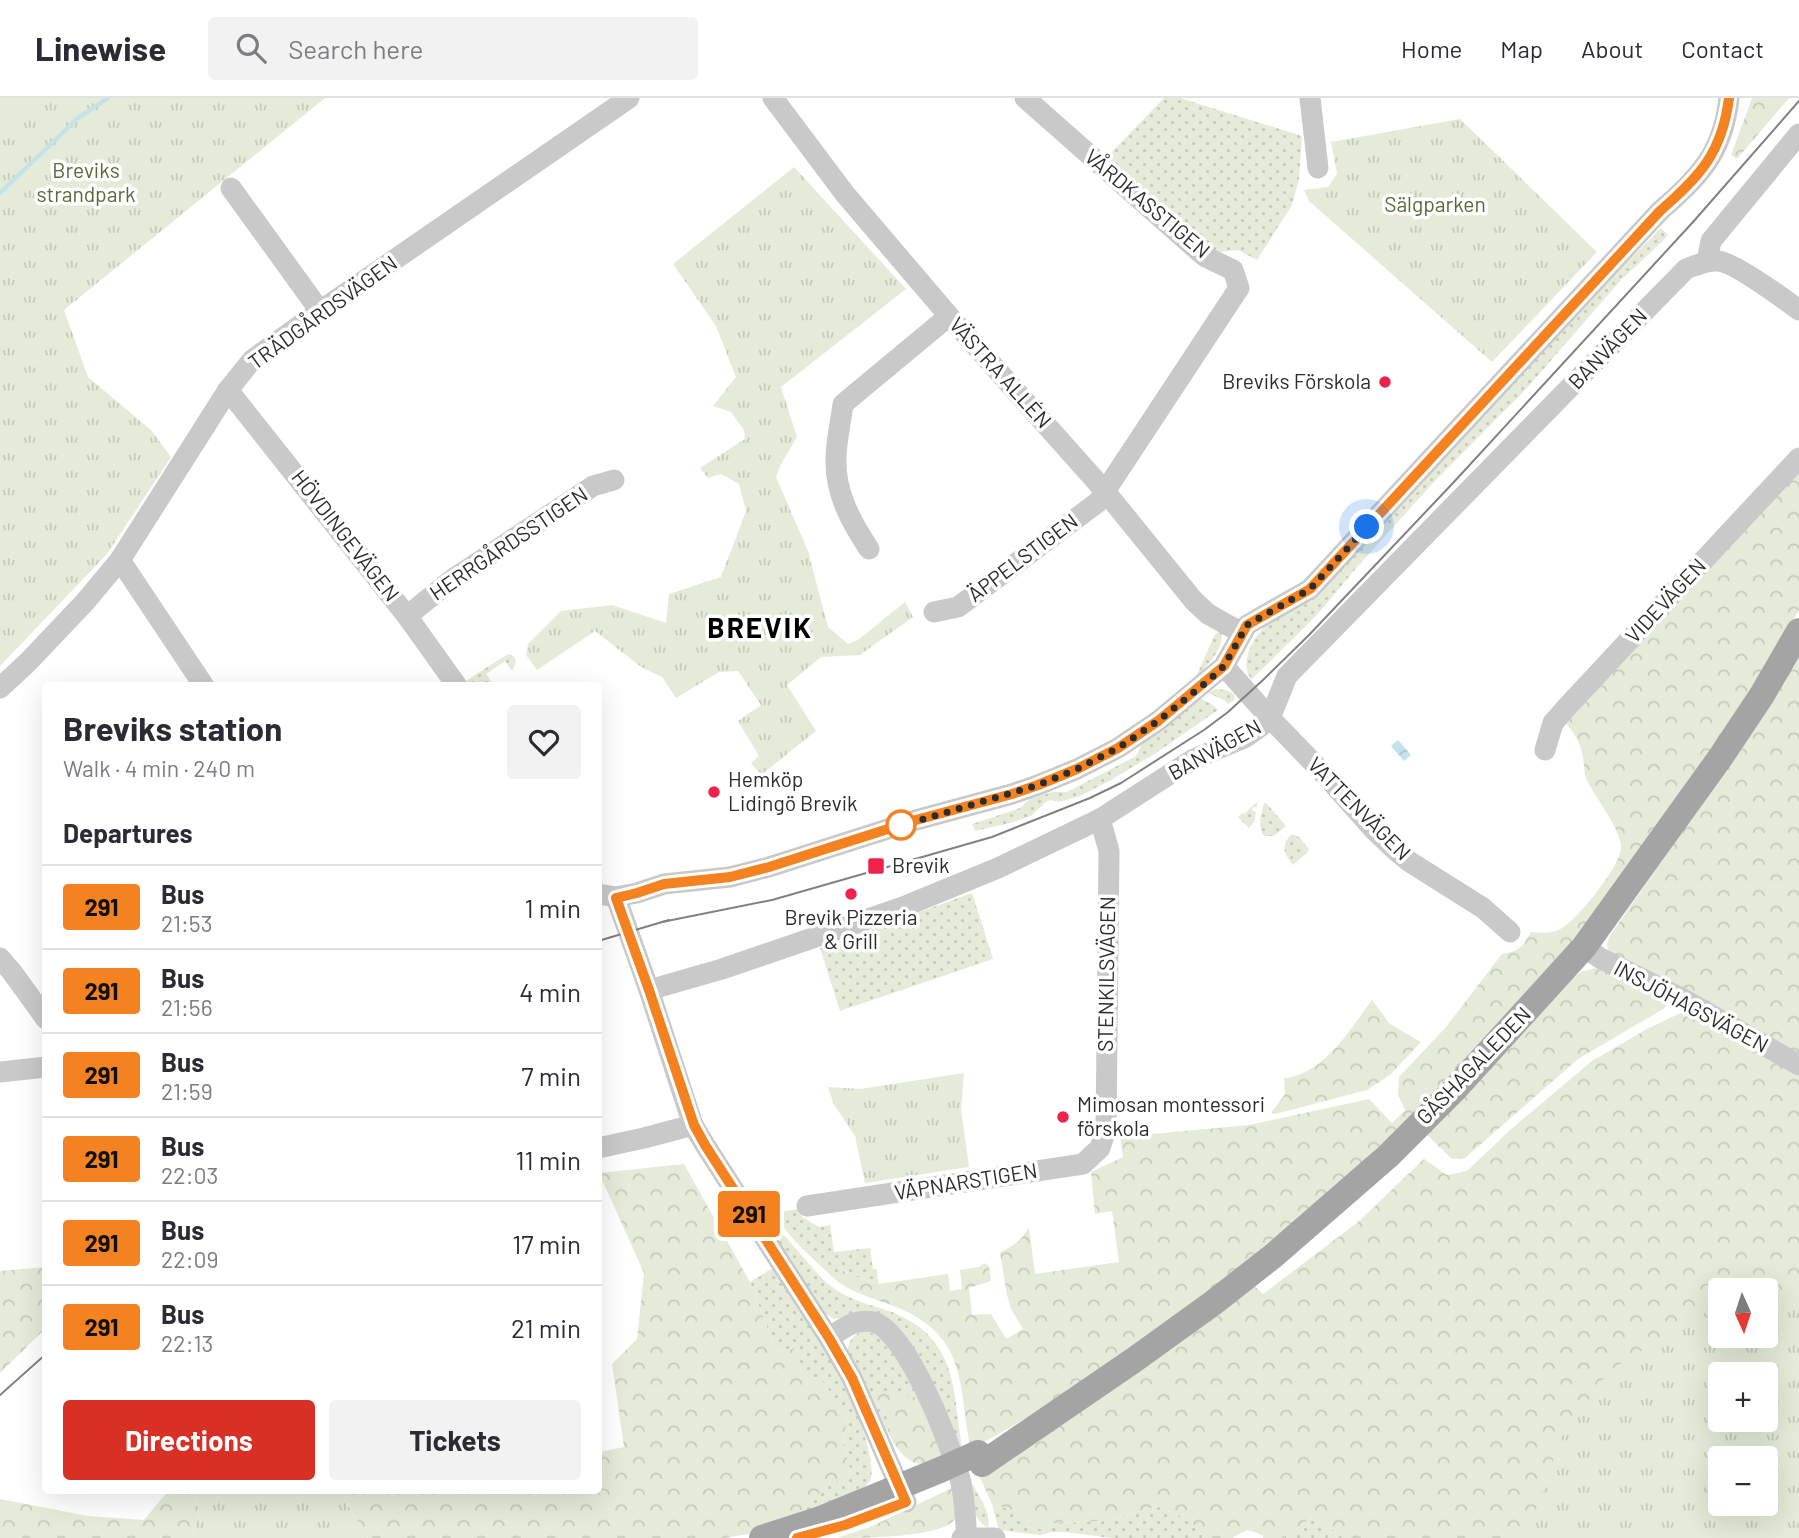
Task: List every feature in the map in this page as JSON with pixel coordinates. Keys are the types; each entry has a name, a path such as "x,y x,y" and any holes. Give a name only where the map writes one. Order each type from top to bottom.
{"main road":[{"name":"GÅSHAGALEDEN","path":"797,1538 845,1525 980,1458 1057,1414 1213,1303 1273,1256 1388,1156 1454,1090 1584,947 1734,737 1799,631"},
{"name":"GÅSHAGALEDEN","path":"762,1538 903,1495"}],"street":[{"name":"TRÄDGÅRDSVÄGEN","path":"0,688 85,602 120,560 228,390 252,360 629,98"},
{"name":"VÄSTRA ALLÉN","path":"773,98 845,194 1104,490 1194,601 1208,614 1242,633"},
{"name":"VÅRDKASSTIGEN","path":"1025,98 1204,256 1233,270 1239,288 1104,490"},
{"path":"1310,98 1318,169"},
{"path":"903,1495 852,1378 694,1125 649,990 607,896 637,893 664,884 730,877 769,867 1038,785 1118,748 1158,721 1224,666 1242,633 1254,620 1310,589 1660,211 1698,174 1713,154 1722,135 1729,98"},
{"path":"1799,134 1711,241 1707,261 1722,261 1799,310"},
{"path":"230,188 320,311"},
{"name":"BANVÄGEN","path":"649,990 722,969 904,907 998,868 1100,819 1192,760 1246,737 1270,718 1287,676 1686,269 1707,261"},
{"path":"869,548 853,524 842,497 836,464 843,404 949,316"},
{"name":"HÖVDINGEVÄGEN","path":"228,390 407,616 454,682"},
{"name":"VIDEVÄGEN","path":"1545,750 1553,723 1566,708 1799,458"},
{"name":"HERRGÅRDSSTIGEN","path":"407,616 453,579 593,486 614,480"},
{"name":"ÄPPELSTIGEN","path":"934,612 958,607 1098,502 1104,490"},
{"path":"120,560 201,682"},
{"name":"VATTENVÄGEN","path":"1224,666 1394,849 1483,908 1510,932"},
{"name":"STENKILSVÄGEN","path":"1100,819 1109,850 1106,1130"},
{"name":"INSJÖHAGSVÄGEN","path":"1584,947 1600,958 1685,1000 1799,1065"},
{"path":"0,958 42,1014"},
{"path":"0,1072 42,1067"},
{"path":"602,1147 694,1125"},
{"name":"VÄPNARSTIGEN","path":"807,1206 1083,1164 1101,1148 1106,1130"},
{"path":"829,1338 854,1323 871,1322 882,1325 900,1346 931,1401 953,1455 961,1482 964,1538 995,1538"}],"green space":[{"name":"Breviks strandpark","path":"0,98 325,98 64,310 88,377 151,430 171,457 107,554 0,666"},
{"path":"0,98 56,98 0,136"},
{"path":"1164,98 1180,98 1302,136 1299,179 1292,205 1257,260 1238,250 1219,252 1202,246 1105,159"},
{"path":"1752,98 1789,98 1737,159 1731,155"},
{"name":"Sälgparken","path":"1460,119 1597,252 1492,362 1309,201 1304,190 1328,187 1337,174 1331,142"},
{"path":"794,167 906,289 781,387 797,437 776,477 808,551 828,627 848,644 858,640 905,602 913,617 860,655 821,657 787,685 816,731 761,775 751,763 759,756 738,721 761,705 738,671 719,672 676,698 662,677 641,667 595,631 537,670 526,655 528,644 561,611 612,605 666,623 669,594 721,577 746,511 739,484 721,474 708,478 700,468 745,439 744,430 731,412 713,406 736,377 716,326 673,264"},
{"path":"1661,228 1668,235 1662,242 1621,280 1527,388 1433,483 1316,616 1251,680 1247,666 1248,652 1264,627"},
{"path":"1799,471 1799,610 1727,729 1595,919 1516,1010 1342,1183 1217,1284 1104,1369 1043,1409 971,1449 957,1369 940,1336 924,1322 903,1310 838,1282 842,1270 878,1284 948,1274 950,1291 962,1289 960,1270 979,1267 984,1263 989,1266 991,1281 969,1288 972,1315 991,1314 1006,1339 1023,1329 1011,1309 1000,1253 1019,1241 1029,1228 1035,1274 1119,1262 1112,1211 1095,1214 1091,1172 1123,1157 1120,1137 1249,1125 1369,1099 1392,1123 1405,1110 1398,1095 1399,1077 1446,1027 1502,954 1520,948 1531,932 1555,931 1569,923 1598,890 1620,854 1621,846 1616,829 1586,778 1580,747 1566,723"},
{"path":"1221,629 1219,649 1207,667 1196,677 1214,636"},
{"path":"1799,651 1799,1054 1608,951 1607,944 1609,937 1771,705"},
{"path":"508,654 513,656 516,662 512,671 505,661 486,674 492,682 466,681"},
{"path":"1215,689 1234,694 1235,699 1228,704 1208,693"},
{"path":"1200,698 1218,710 1111,780 1080,796 1060,802 1046,802 1031,816 975,831 972,824 1020,808 1030,799 1052,792 1067,792 1136,756 1143,742"},
{"path":"1257,802 1257,807 1253,807 1252,811 1256,812 1254,822 1249,828 1238,817"},
{"path":"1264,803 1286,826 1274,836 1264,836 1262,832 1260,820"},
{"path":"1292,834 1299,837 1309,849 1293,865 1285,849"},
{"path":"972,893 993,959 840,1011 820,948"},
{"path":"1596,968 1667,998 1665,1008 1578,1059 1465,1158 1452,1159 1426,1134 1573,978 1581,972"},
{"path":"1372,1000 1390,1024 1421,1042 1390,1075 1367,1090 1274,1114 1272,1112 1285,1094 1284,1078 1312,1069 1324,1060"},
{"path":"1691,1008 1799,1072 1799,1534 1780,1538 1343,1538 1315,1515 1284,1538 1263,1538 1263,1535 1247,1530 1232,1538 1204,1538 1190,1520 1157,1506 1108,1521 1055,1523 1040,1529 1016,1511 992,1504 978,1473 1254,1286 1263,1294 1358,1222 1424,1159 1447,1175 1467,1171 1510,1130 1592,1061 1647,1029"},
{"path":"964,1073 961,1109 969,1167 865,1183 855,1136 833,1103 828,1087 860,1089"},
{"path":"684,1164 750,1282 776,1351 796,1348 802,1373 821,1379 847,1415 844,1445 851,1474 826,1487 798,1513 748,1534 725,1538 368,1538 341,1494 602,1494 602,1451 624,1447 612,1364 637,1339 644,1273 602,1180 602,1173"},
{"path":"757,1206 818,1274 836,1290 850,1298 903,1317 921,1328 934,1342 950,1372 962,1446 958,1448 908,1343 846,1317 834,1319 824,1313 755,1207"},
{"path":"798,1209 802,1217 819,1227 830,1225 834,1252 870,1248 873,1269 877,1269 878,1284 843,1270 838,1282 813,1259 776,1216 779,1212"},
{"path":"42,1267 42,1332 0,1373 0,1271"},
{"path":"773,1268 838,1367 860,1420 872,1473 869,1482 859,1492 831,1509 748,1534 797,1513 826,1486 851,1474 844,1445 847,1415 802,1374 796,1348 776,1351 750,1282"},
{"path":"1799,1288 1799,1538 1526,1538 1561,1438 1609,1371 1698,1315 1708,1312 1708,1348 1778,1348 1778,1294"},
{"path":"862,1331 872,1333 890,1347 922,1399 876,1400 891,1424 887,1431 848,1351 852,1339"},
{"path":"879,1392 922,1399 947,1459 924,1464 906,1458 887,1431 891,1424 876,1400"},
{"path":"973,1485 987,1511 988,1528 973,1510 968,1487"},
{"path":"952,1488 956,1516 951,1523 939,1529 904,1535 837,1538 870,1527"},
{"path":"166,1494 194,1494 199,1510 193,1538 0,1538 0,1499 88,1516 144,1520"},
{"path":"194,1494 341,1494 368,1538 193,1538 199,1510"},
{"path":"992,1504 1016,1511 1040,1529 1055,1523 1108,1521 1157,1506 1190,1520 1204,1538 1112,1538 1065,1532 1040,1535 999,1530"},
{"path":"1315,1515 1343,1538 1284,1538"}],"water":[{"path":"1398,740 1411,755 1404,761 1391,746"}],"waterway":[{"path":"0,193 78,118 108,98"}],"tram line":[{"path":"662,922 772,900 992,837 1121,783 1204,730 1228,712 1309,635 1453,483 1693,222 1799,101"},
{"path":"602,940 669,920"},
{"path":"0,1395 42,1358"}],"bus line":[{"name":"291","path":"797,1538 845,1525 906,1502 852,1378 694,1125 616,898 664,884 730,877 769,867 916,820 1012,794 1077,769 1118,748 1158,721 1224,666 1247,625 1310,589 1660,211 1682,192 1713,154 1722,135 1729,98"}],"place":[{"name":"Breviks Förskola","path":"1385,382"},
{"name":"Hemköp Lidingö Brevik","path":"714,792"},
{"name":"Brevik","path":"876,866"},
{"name":"Brevik Pizzeria & Grill","path":"851,894"},
{"name":"Mimosan montessori förskola","path":"1063,1117"}],"district":[{"name":"BREVIK","path":"760,628"}],"route":[{"path":"901,825 894,828 1038,785 1118,748 1158,721 1209,680 1224,666 1247,625 1310,589 1367,527"}]}
